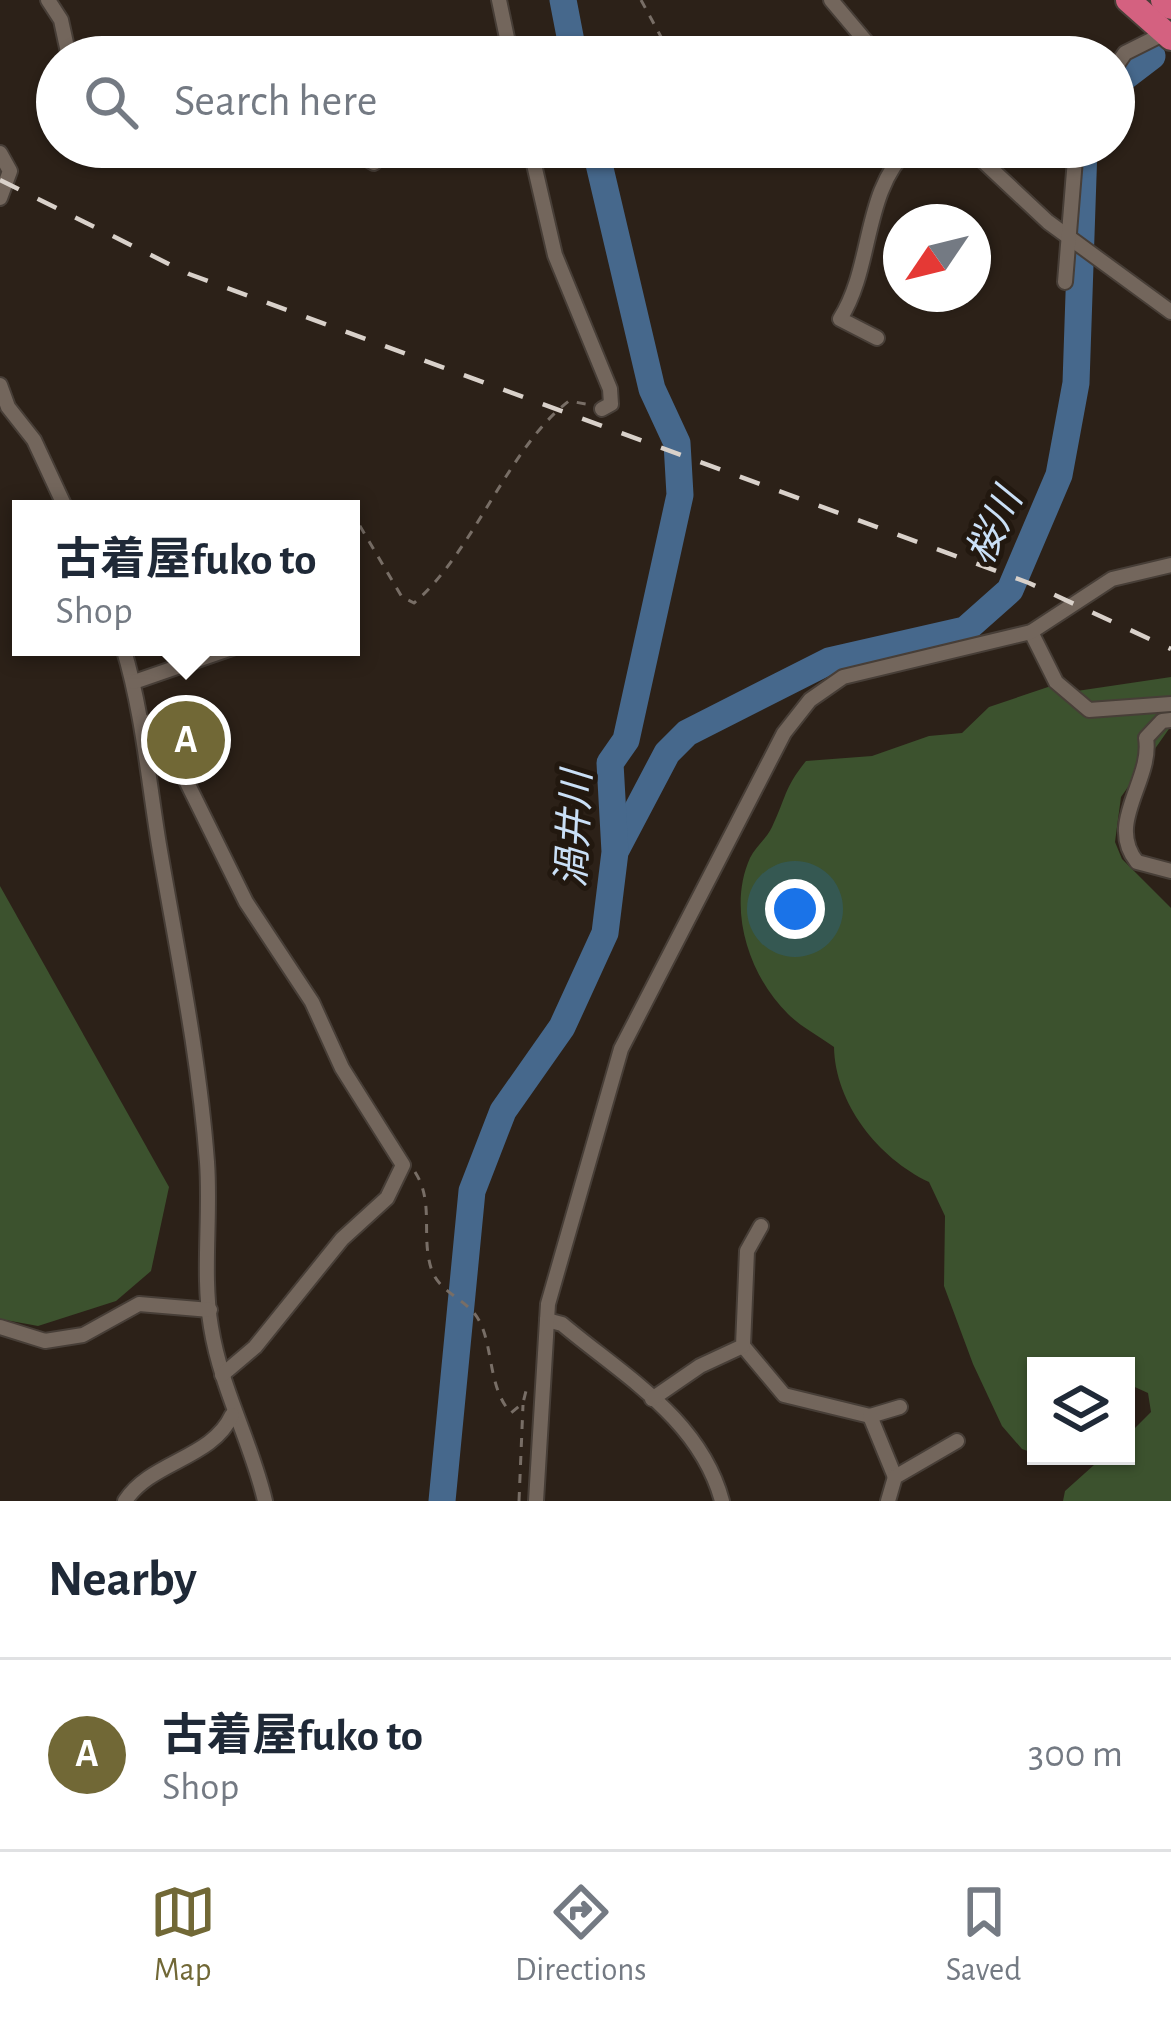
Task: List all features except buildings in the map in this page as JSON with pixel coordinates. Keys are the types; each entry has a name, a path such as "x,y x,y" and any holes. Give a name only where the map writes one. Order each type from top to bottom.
{"highway":[{"path":"1128,0 1169,34"},
{"path":"1163,0 1171,7"}],"street":[{"path":"48,0 62,20 65,36"},
{"path":"499,0 507,36"},
{"path":"831,0 861,36"},
{"path":"1135,48 1169,34"},
{"path":"0,153 10,171 0,198"},
{"path":"535,168 555,255 610,389 611,404 602,409"},
{"path":"877,338 840,319 856,286 882,185 895,168"},
{"path":"991,168 1069,238 1171,312"},
{"path":"1065,282 1074,168"},
{"path":"0,385 8,407 34,440 62,500"},
{"path":"536,1501 547,1320 631,1022 735,836 784,733 810,700 843,677 1031,632 1112,579 1171,566"},
{"path":"1031,632 1056,682 1089,710 1171,704"},
{"path":"126,656 143,721 160,853 192,1015 206,1157 210,1310 232,1415 243,1431 265,1501"},
{"path":"134,682 209,656"},
{"path":"143,721 166,740 246,902 312,1002 343,1068 403,1165 387,1198 342,1239 247,1356 222,1375"},
{"path":"1171,721 1162,721 1146,738 1148,750 1127,815 1126,840 1137,862 1171,871"},
{"path":"761,1226 747,1251 742,1346 784,1396 870,1416 900,1407"},
{"path":"0,1327 45,1341 82,1335 139,1304 164,1302 210,1310"},
{"path":"547,1320 562,1324 700,1445 722,1501"},
{"path":"652,1399 700,1366 742,1346"},
{"path":"125,1501 146,1477 219,1436 232,1415"},
{"path":"870,1416 895,1477 888,1501"},
{"path":"895,1477 957,1441"}],"path":[{"path":"641,0 661,36"},
{"path":"360,526 402,597 414,603 507,483 544,419 568,401 602,409"},
{"path":"403,1165 425,1188 426,1240 434,1276 480,1323 504,1405 511,1413 523,1403"},
{"path":"520,1501 528,1382"}],"green space":[{"path":"1171,677 1171,726 1121,797 1115,842 1122,859 1171,908 1171,1501 1063,1501 1065,1491 1094,1465 1135,1465 1135,1428 1151,1412 1148,1393 1135,1387 1135,1357 1027,1357 1027,1451 1002,1426 944,1286 945,1216 929,1182 893,1159 863,1126 842,1088 834,1047 774,998 753,961 742,920 743,878 750,858 770,831 789,786 806,761 872,756 929,736 962,733 989,707 1051,686 1070,692"},
{"path":"0,886 169,1187 151,1271 116,1301 38,1326 0,1319"}],"waterway":[{"name":"渦井川","path":"563,0 570,36"},
{"name":"桜川","path":"1135,69 1152,56"},
{"name":"渦井川","path":"442,1501 472,1191 503,1111 562,1027 605,933 615,852 610,763 626,740 680,495 677,443 652,389 600,168"},
{"name":"桜川","path":"617,848 667,753 687,733 829,661 965,630 1010,590 1059,475 1076,383 1083,168"}],"railway":[{"path":"0,180 189,274 1029,583 1171,649"}],"place":[{"name":"古着屋fuko to","path":"186,740"}]}
